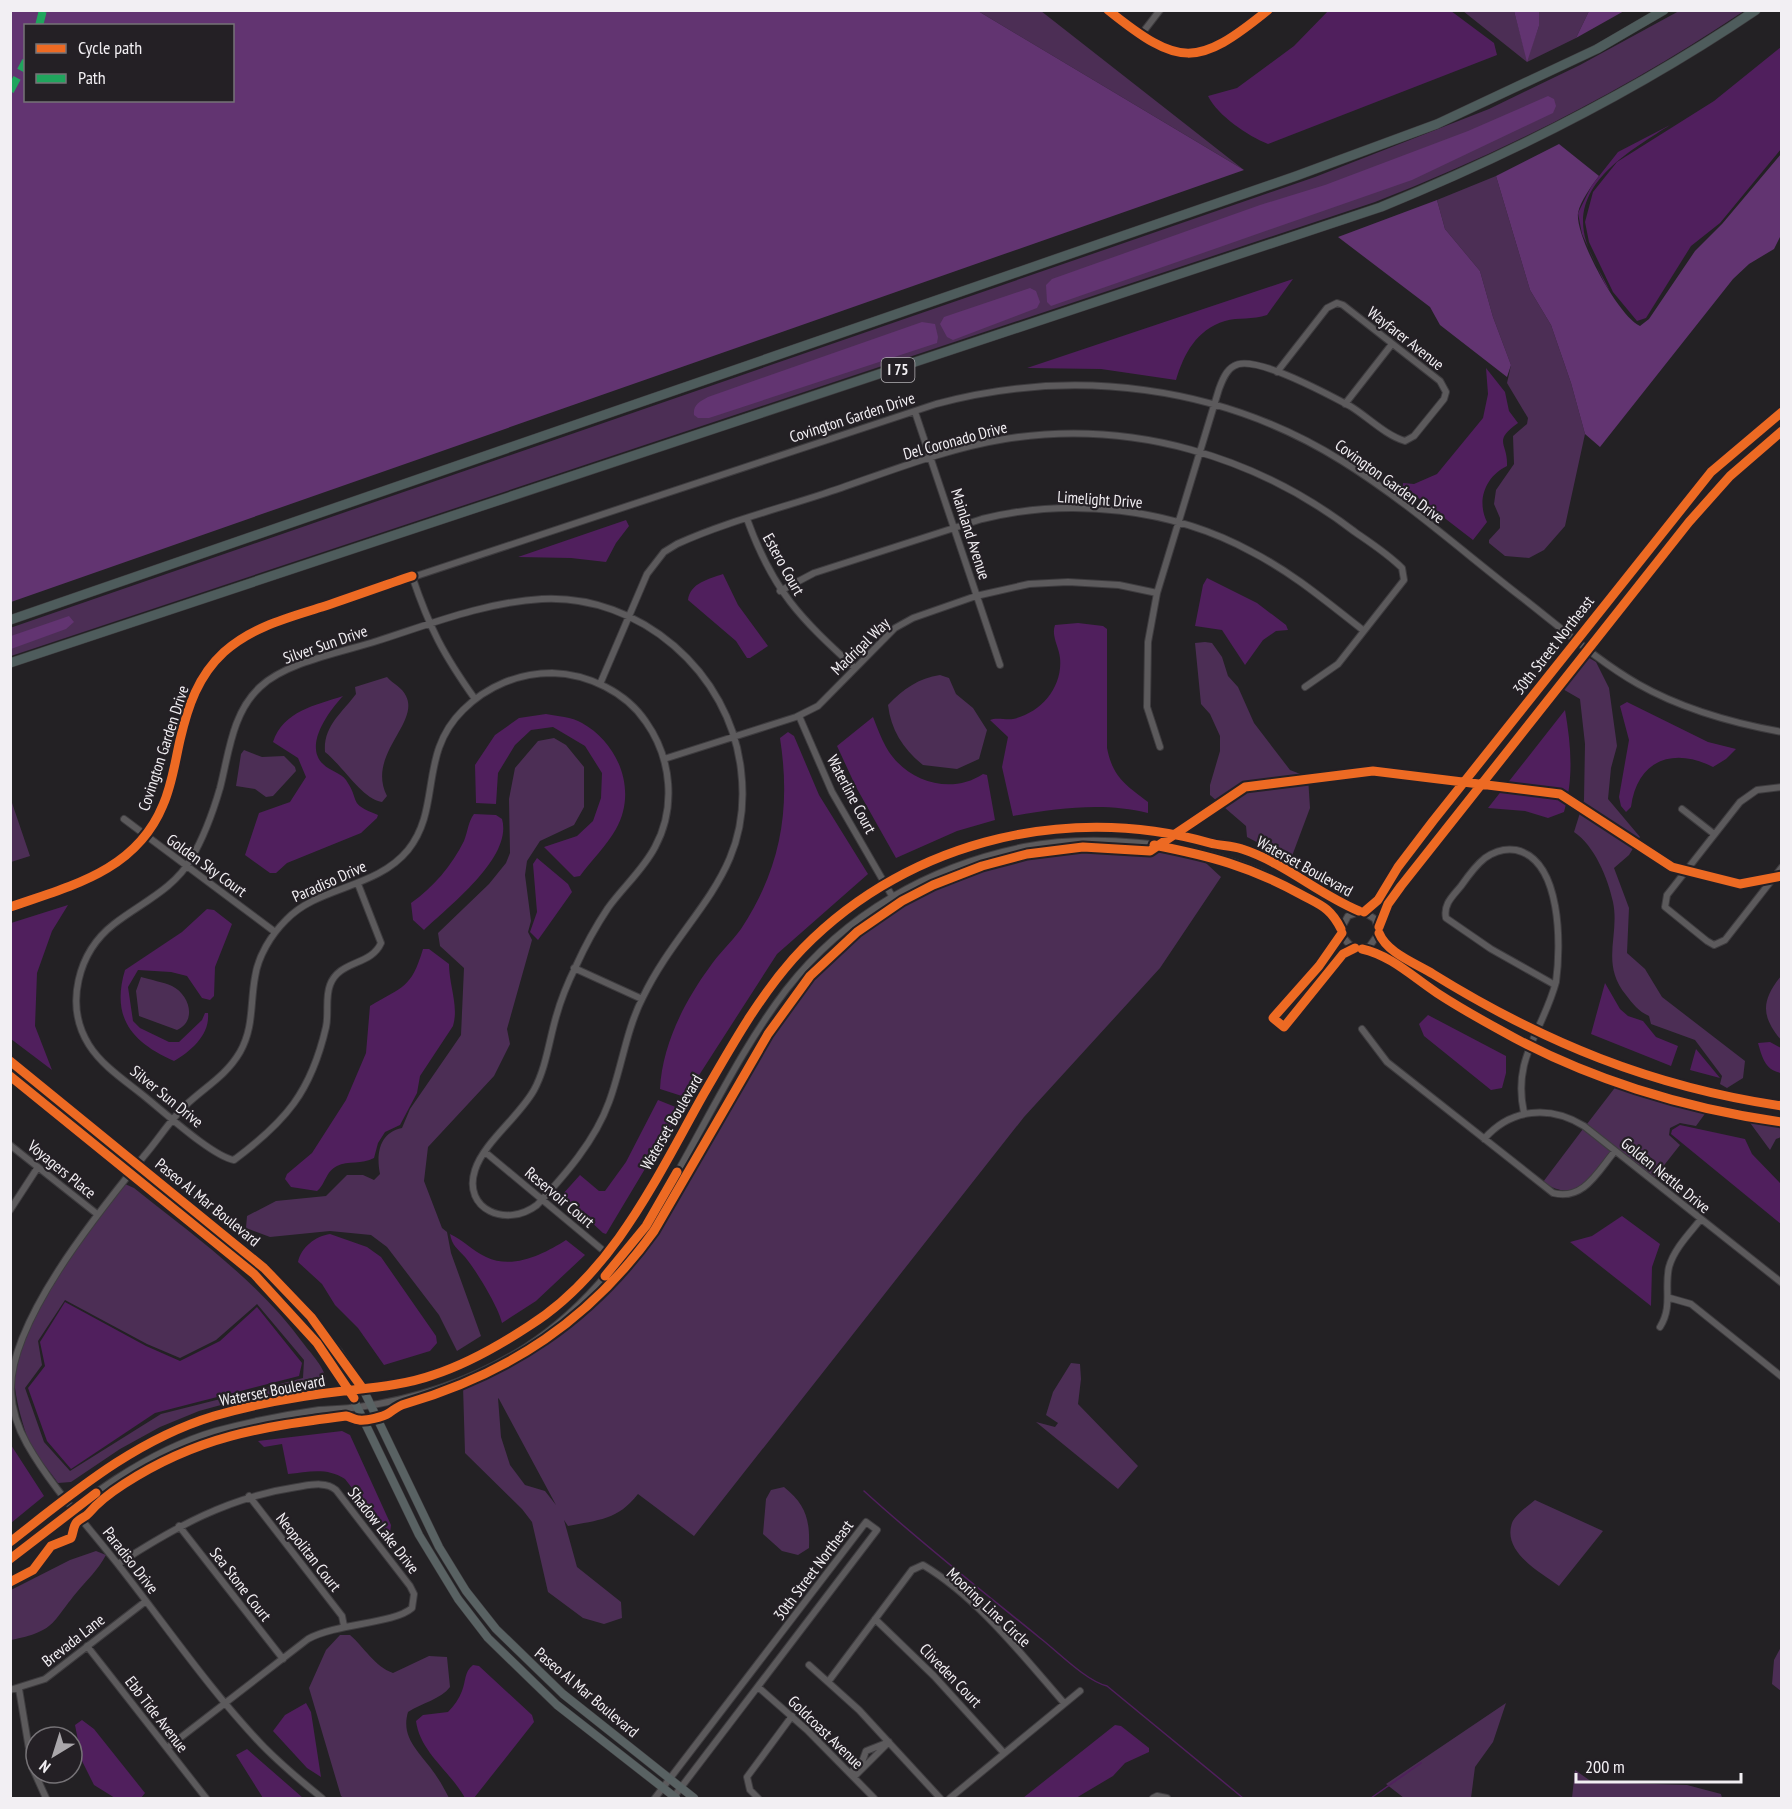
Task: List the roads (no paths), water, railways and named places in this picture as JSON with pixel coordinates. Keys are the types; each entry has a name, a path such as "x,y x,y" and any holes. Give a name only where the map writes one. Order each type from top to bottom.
{"highway":[{"path":"10,620 1296,176 1437,124 1597,49 1664,10"},
{"name":"I 75","path":"10,663 1382,207 1454,177 1573,120 1693,52 1756,10"}],"main road":[{"name":"Paseo Al Mar Boulevard","path":"10,1061 246,1251 287,1290 339,1352 363,1389 439,1547 466,1591 496,1629 563,1694 694,1798"},
{"name":"Paseo Al Mar Boulevard","path":"10,1076 268,1288 317,1343 349,1390 419,1534 458,1599 488,1638 557,1705 674,1798"}],"street":[{"path":"1108,10 1140,36 1165,49 1196,53 1222,45 1268,10"},
{"path":"1140,36 1160,10"},
{"name":"Wayfarer Avenue","path":"1160,747 1148,707 1148,642 1157,593 1223,380 1234,365 1250,363 1277,372 1345,404 1405,441 1414,436 1444,399 1444,385 1343,305 1333,304 1327,308 1277,372"},
{"path":"1345,404 1392,344"},
{"name":"Covington Garden Drive","path":"10,907 98,876 127,856 146,837 160,812 169,789 193,696 205,674 224,652 247,635 266,625 970,395 1061,384 1133,387 1183,396 1215,404 1291,433 1351,466 1588,649 1637,683 1662,696 1738,723 1782,732"},
{"name":"Mainland Avenue","path":"915,412 1000,665"},
{"name":"30th Street Northeast","path":"1362,912 1378,900 1398,867 1576,639 1711,472 1782,412"},
{"name":"30th Street Northeast","path":"1379,930 1388,904 1401,886 1588,649 1713,495 1753,454 1782,431"},
{"name":"Del Coronado Drive","path":"600,684 647,574 664,552 697,534 932,457 1004,439 1065,434 1127,437 1201,452 1262,474 1309,499 1402,568 1404,580 1338,664 1305,687"},
{"name":"Limelight Drive","path":"780,591 814,573 954,527 1007,513 1080,509 1145,515 1221,536 1265,559 1309,588 1364,631"},
{"name":"Estero Court","path":"747,519 758,550 780,591 795,612 855,668"},
{"path":"412,576 429,625 442,652 475,699"},
{"name":"Madrigal Way","path":"664,759 799,716 818,706 895,628 913,618 976,596 1029,584 1068,582 1119,585 1157,593"},
{"name":"Silver Sun Drive","path":"358,884 381,943 374,956 338,972 330,986 327,1023 308,1083 289,1112 234,1160 223,1158 105,1064 89,1045 79,1021 76,987 86,958 99,939 114,924 163,890 186,866 211,819 235,725 247,701 262,685 275,676 310,662 497,606 540,599 592,603 630,616 665,637 697,668 725,711 741,764 743,794 741,819 729,860 714,892 664,959 642,999 627,1038 608,1107 582,1152 542,1200"},
{"name":"Paradiso Drive","path":"322,1798 265,1747 226,1702 65,1498 28,1446 14,1422 11,1391 12,1356 24,1332 97,1214 185,1106 222,1077 239,1054 250,1030 254,1007 255,977 264,950 275,932 291,914 391,867 411,847 426,814 438,745 454,720 475,699 504,682 544,673 570,674 600,684 639,713 657,741 664,759 669,794 667,815 657,845 610,906 574,968 555,1019 536,1087 520,1111 478,1161 473,1179 476,1195 489,1210 499,1216 519,1216 528,1212 542,1200"},
{"name":"Waterline Court","path":"799,716 832,792 892,896"},
{"path":"1782,787 1757,790 1748,795 1714,834 1667,895 1664,903 1668,912 1714,945 1725,940 1782,867"},
{"path":"1682,809 1714,834"},
{"name":"Golden Sky Court","path":"124,819 275,932"},
{"name":"Waterset Boulevard","path":"10,1542 65,1498 120,1459 180,1428 250,1407 431,1376 532,1325 561,1302 607,1254 637,1212 761,999 814,937 852,906 885,884 945,854 1006,836 1047,828 1126,827 1193,837 1213,844 1241,849 1283,867 1362,912"},
{"name":"Waterset Boulevard","path":"10,1559 97,1492 153,1457 212,1432 255,1421 319,1410 372,1405 430,1392 497,1364 563,1320 617,1262 646,1226 760,1028 788,988 829,944 892,896 967,862 1002,851 1062,842 1123,842 1195,853 1247,867 1327,908 1342,931"},
{"path":"1484,1139 1497,1126 1524,1113 1520,1074 1555,985 1559,942 1557,915 1539,865 1528,854 1510,849 1493,853 1475,868 1446,905 1446,918 1491,949 1555,985"},
{"path":"1379,930 1372,945 1343,954 1284,1028 1273,1018 1319,966 1342,931 1348,916 1362,912 1375,919 1391,949 1490,1008 1537,1032 1638,1073 1704,1092 1782,1106"},
{"path":"1342,931 1346,943 1383,957 1459,1007 1530,1046 1650,1092 1702,1107 1782,1122"},
{"path":"574,968 642,999"},
{"path":"1362,1029 1387,1062 1546,1190 1564,1195 1582,1190 1615,1151"},
{"name":"Golden Nettle Drive","path":"1524,1113 1546,1112 1568,1117 1615,1151 1782,1283"},
{"name":"Voyagers Place","path":"10,1145 97,1214"},
{"name":"Reservoir Court","path":"485,1152 617,1262"},
{"path":"10,1210 38,1167"},
{"path":"1660,1327 1670,1298 1667,1276 1671,1261 1701,1219"},
{"path":"1670,1298 1691,1304 1782,1377"},
{"name":"Shadow Lake Drive","path":"118,1564 179,1526 249,1496 301,1486 332,1486 410,1586 414,1601 406,1612 319,1633 167,1748"},
{"name":"Neopolitan Court","path":"249,1496 342,1616 344,1626"},
{"name":"30th Street Northeast","path":"655,1798 867,1522 877,1530 674,1798"},
{"name":"Sea Stone Court","path":"179,1526 282,1659"},
{"name":"Mooring Line Circle","path":"828,1682 912,1570 923,1565 963,1596 990,1621 1064,1703"},
{"name":"Brevada Lane","path":"10,1690 45,1679 146,1600"},
{"name":"Cliveden Court","path":"875,1619 947,1689 1004,1753"},
{"name":"Ebb Tide Avenue","path":"87,1646 206,1798"},
{"path":"809,1665 889,1742 940,1798"},
{"name":"Goldcoast Avenue","path":"758,1687 792,1716 873,1798"},
{"path":"19,1689 32,1767 46,1798"},
{"path":"950,1798 1080,1691"},
{"path":"758,1798 750,1790 747,1777 792,1716"},
{"path":"852,1775 889,1742"},
{"path":"1153,1798 1157,1796 1167,1798"}],"waterway":[{"path":"864,1491 929,1548 1072,1665 1090,1678 1107,1686 1243,1798"},
{"path":"1371,1798 1421,1763"}]}
